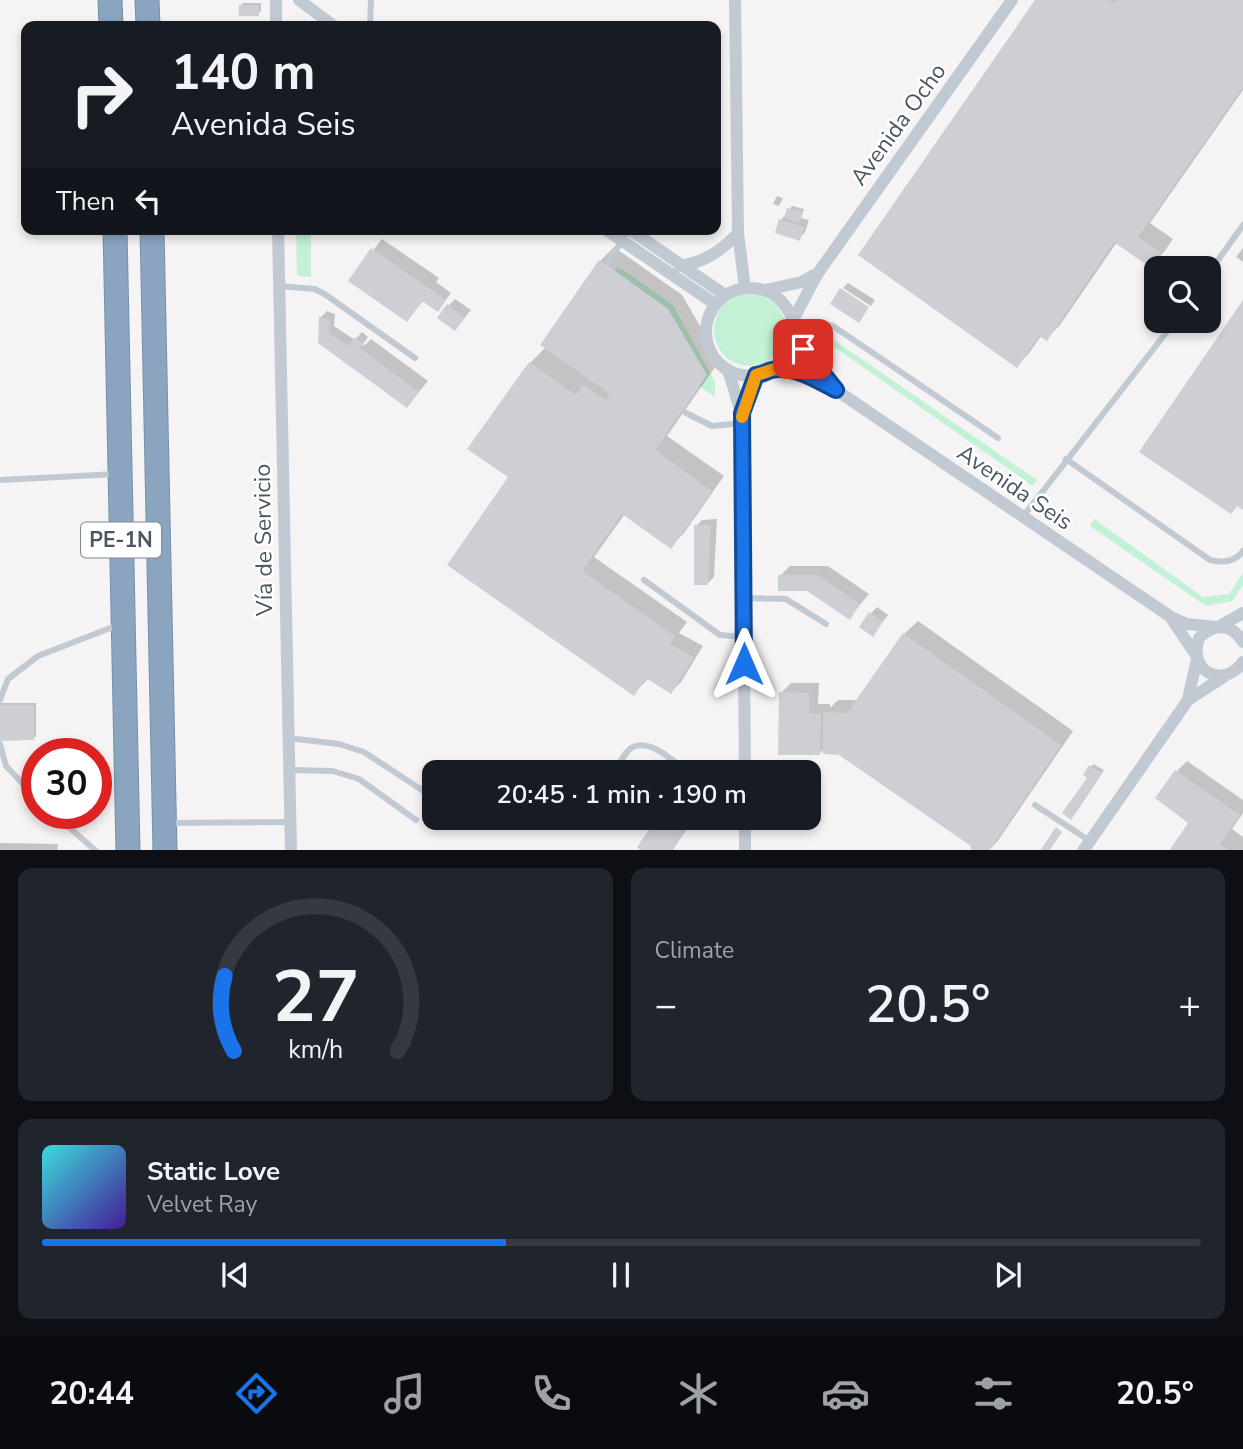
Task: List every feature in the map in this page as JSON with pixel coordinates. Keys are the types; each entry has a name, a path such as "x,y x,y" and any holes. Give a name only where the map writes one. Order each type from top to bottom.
{"highway":[{"path":"110,0 111,21"},
{"path":"147,0 148,21"},
{"name":"PE-1N","path":"115,235 128,850"},
{"name":"PE-1N","path":"152,235 165,850"},
{"path":"118,418 156,415"}],"street":[{"path":"276,0 276,21"},
{"path":"735,0 738,233 745,288"},
{"name":"Avenida Ocho","path":"794,326 818,272 1012,0"},
{"path":"302,1 328,21"},
{"path":"663,268 696,263 721,251 738,233"},
{"name":"Vía de Servicio","path":"278,235 290,850"},
{"path":"629,235 663,268 715,304"},
{"path":"630,235 682,265 725,295"},
{"path":"765,290 778,297 787,307 794,326 792,347 775,369 756,375 734,373 713,356 707,344 705,330 708,316 715,304 725,295 745,288 765,290 802,282 818,272"},
{"name":"Avenida Seis","path":"794,326 812,363 836,390"},
{"path":"727,369 742,418"},
{"name":"Avenida Seis","path":"775,369 811,377 836,390 1171,617"},
{"path":"745,760 742,418 756,375"},
{"path":"1086,846 1188,700 1199,638 1205,632 1243,613"},
{"path":"1171,617 1187,624 1236,632 1243,642"},
{"path":"1171,617 1203,669 1209,674 1233,676"},
{"path":"1188,700 1233,676 1243,662"},
{"path":"745,830 746,850"}],"lane":[{"path":"370,21 371,0"},
{"path":"1221,256 1243,225"},
{"path":"608,263 626,235"},
{"path":"278,286 315,289 327,295 415,359"},
{"path":"794,326 817,322 832,326 998,439"},
{"path":"1022,518 1165,333"},
{"path":"686,413 712,426 742,418"},
{"path":"1066,459 1210,560 1230,561 1239,557 1243,551"},
{"path":"0,480 120,474"},
{"path":"644,580 720,635 744,637"},
{"path":"744,598 786,599 826,624"},
{"path":"0,700 8,679 38,656 123,624"},
{"path":"288,738 339,744 364,752 422,790"},
{"path":"0,744 6,766 21,782"},
{"path":"623,760 632,748 640,746 657,750 671,760"},
{"path":"289,770 318,769 359,779 416,820"},
{"path":"1035,805 1086,846"},
{"path":"164,823 290,822"},
{"path":"72,829 96,850"}],"green space":[{"path":"296,235 311,235 311,277 297,276"},
{"path":"622,269 673,305 715,382 715,397 699,386 707,375 668,309 614,270"},
{"path":"750,294 770,300 780,310 786,330 780,350 770,360 750,366 730,360 720,350 714,330 720,310 730,300"},
{"path":"824,333 1037,480 1033,486 817,335"},
{"path":"1094,519 1203,597 1229,594 1243,573 1243,585 1232,601 1206,606 1090,526"}],"building":[{"path":"1035,0 1109,0 1115,3 1117,0 1243,0 1243,87 1138,237 1161,253 1159,256 1144,256 1144,263 1114,242 1047,341 1039,336 1017,368 858,255"},
{"path":"239,5 259,5 259,16 239,16"},
{"path":"787,208 803,212 799,223 784,218"},
{"path":"779,219 804,227 800,241 775,233"},
{"path":"371,248 446,300 438,312 422,301 407,322 348,281"},
{"path":"599,260 668,309 707,375 655,450 712,491 671,549 622,514 582,571 675,636 670,644 694,657 671,694 646,678 634,696 447,565 508,477 467,449 529,362 576,395 583,385 606,400 610,394 540,345"},
{"path":"840,288 869,307 859,323 830,304"},
{"path":"1243,300 1243,510 1237,506 1231,514 1139,452"},
{"path":"447,304 465,318 455,331 437,318"},
{"path":"319,317 330,320 329,333 348,346 355,337 363,344 360,348 419,392 407,408 318,343"},
{"path":"694,525 711,525 708,585 694,585"},
{"path":"778,575 817,575 860,604 850,620 807,591 778,591"},
{"path":"869,612 883,622 873,637 859,627"},
{"path":"903,633 1061,745 990,850 972,850 971,846 839,755 823,754 823,712 847,713"},
{"path":"779,692 809,693 809,713 821,714 820,755 778,755"},
{"path":"0,705 34,705 34,738 0,741"},
{"path":"1089,765 1102,774 1071,820 1062,813 1087,778 1083,775"},
{"path":"1175,770 1240,815 1220,844 1229,850 1170,850 1188,823 1155,798"},
{"path":"1056,827 1062,832 1050,850 1041,850"},
{"path":"649,830 685,830 672,850 640,850 637,847"}],"slow traffic":[{"path":"742,417 756,375 775,369 796,372"}],"route":[{"path":"744,664 742,413 756,375 775,369 811,377 836,390 803,349"}]}
